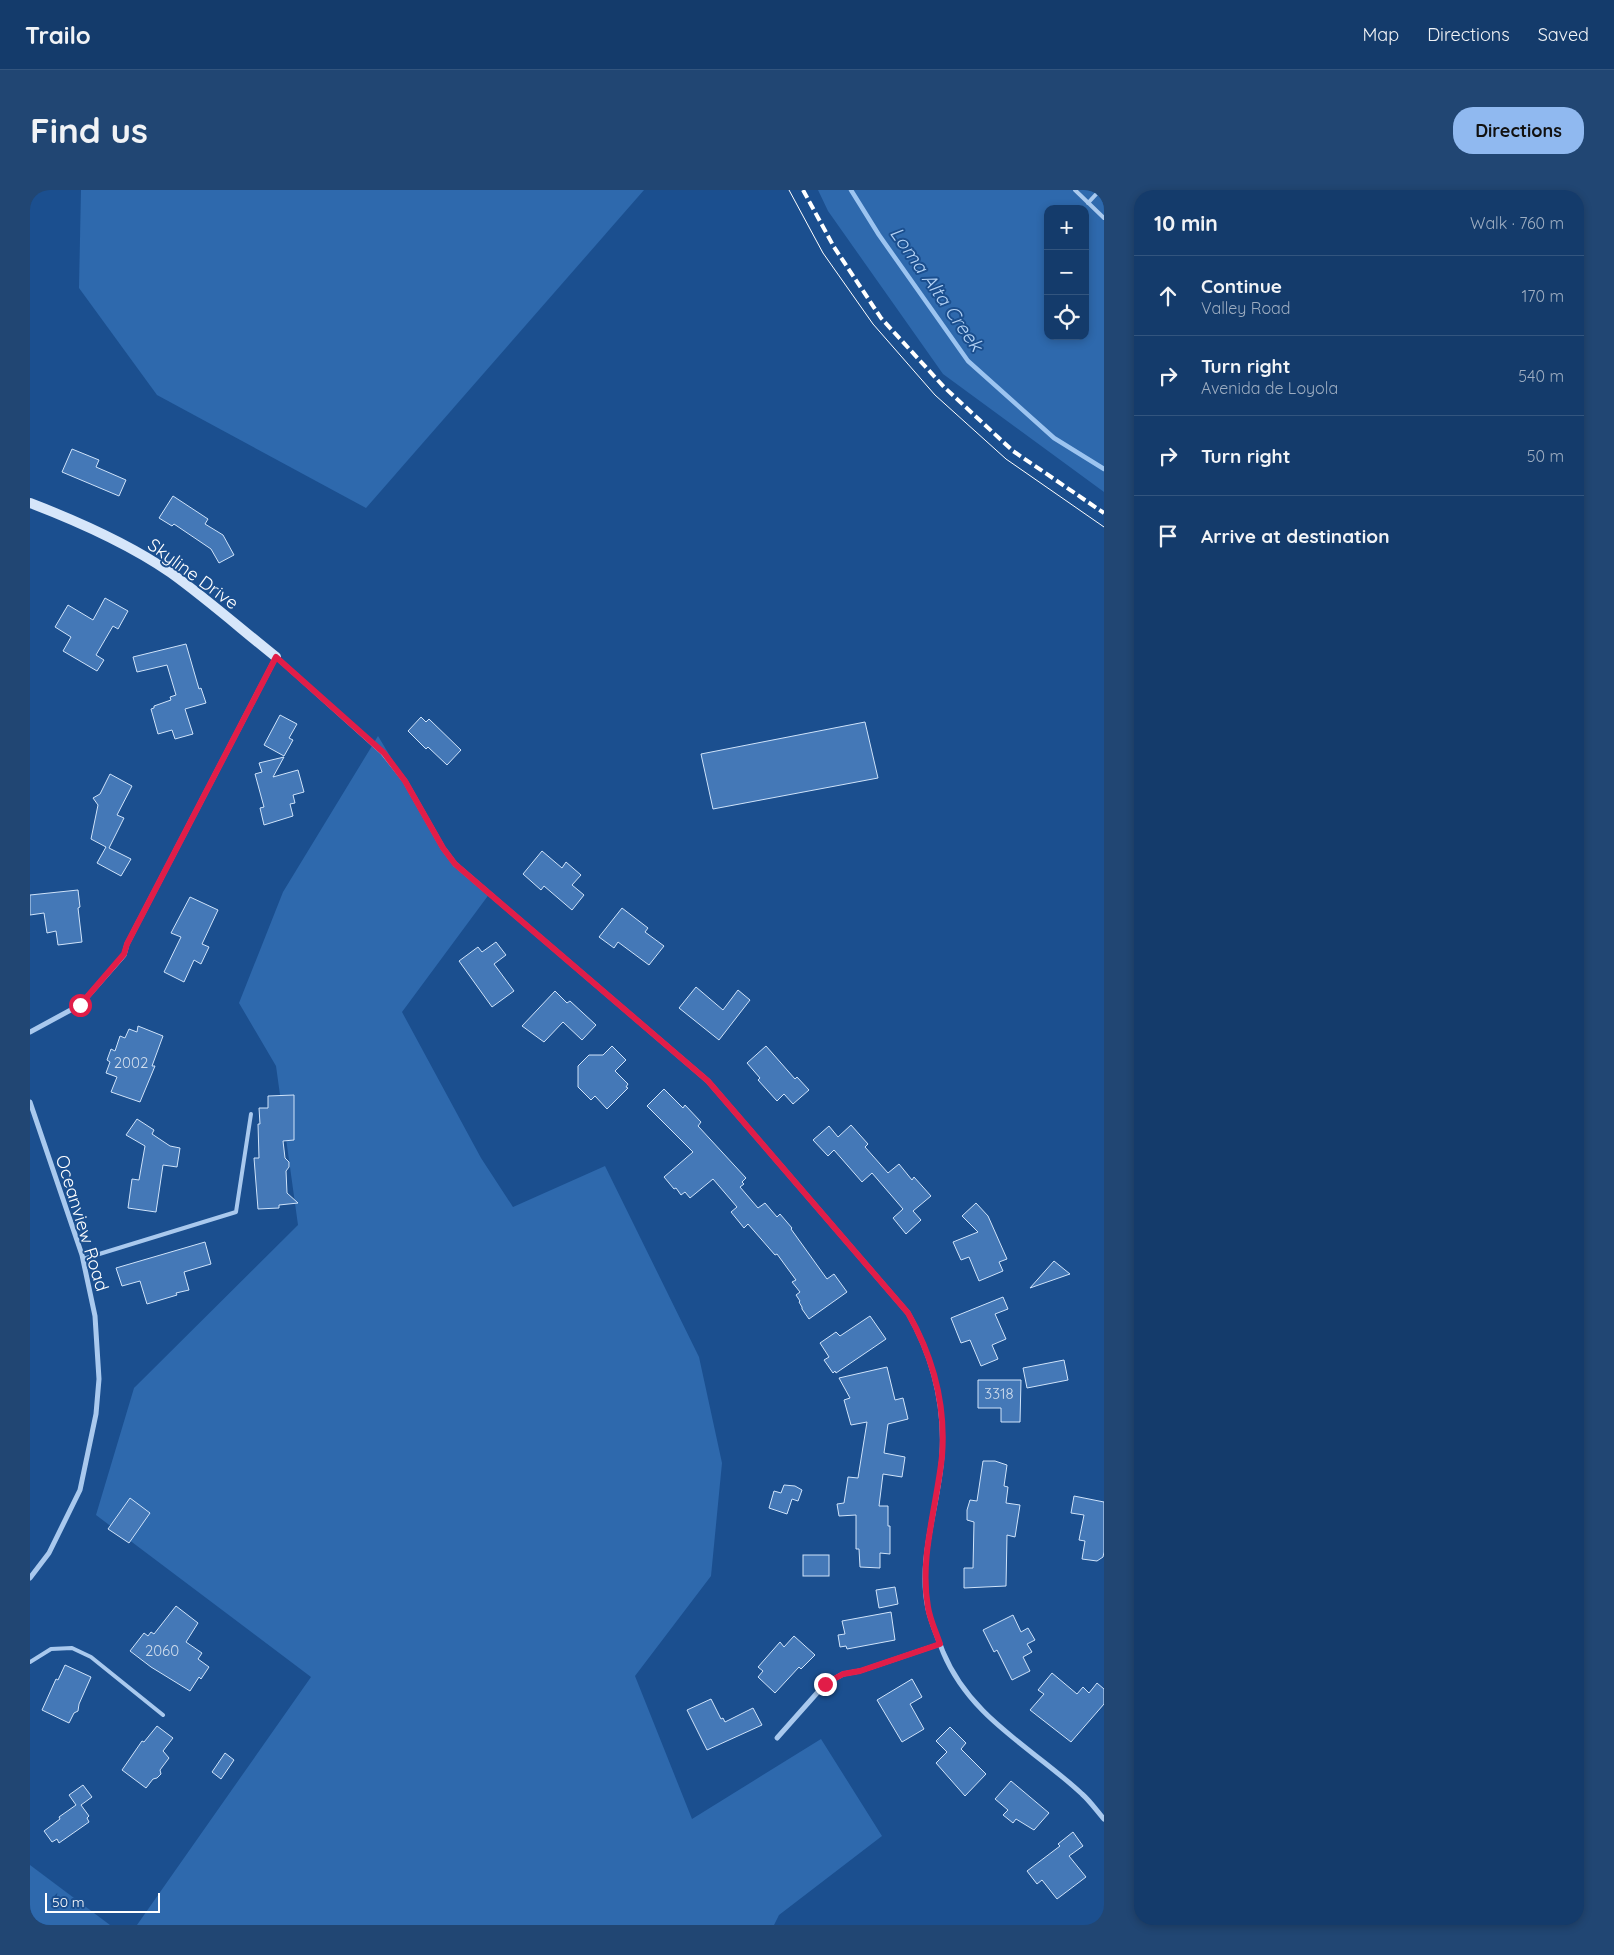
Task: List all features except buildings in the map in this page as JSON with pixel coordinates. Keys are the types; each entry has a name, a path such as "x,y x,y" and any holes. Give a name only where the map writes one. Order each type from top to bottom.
{"street":[{"name":"Skyline Drive","path":"30,503 62,515 135,552 170,573 276,657"},
{"path":"30,1032 80,1005 124,954 127,944 276,657 384,753 405,781 443,848 455,864 708,1081 908,1313 919,1331 937,1380 941,1408 942,1455 926,1569 928,1608 940,1644 970,1698 1004,1731 1082,1794 1104,1819"},
{"name":"Oceanview Road","path":"30,1102 82,1259 95,1316 98,1379 96,1414 80,1490 49,1553 30,1578"},
{"path":"777,1738 825,1684 843,1674 860,1671 940,1644"}],"lane":[{"path":"1075,190 1104,218"},
{"path":"1088,203 1100,190"},
{"path":"82,1259 236,1212 250,1114"},
{"path":"30,1662 51,1649 72,1648 92,1657 164,1715"}],"shaded area":[{"path":"81,190 644,190 366,508 157,395 79,288"},
{"path":"818,190 1104,190 1104,492 943,374 828,211"},
{"path":"378,736 455,864 490,893 402,1012 481,1158 513,1207 605,1166 699,1357 722,1463 711,1576 635,1676 692,1819 821,1739 882,1836 779,1915 774,1925 137,1925 311,1677 96,1515 134,1388 298,1225 276,1066 239,1003 283,892"},
{"path":"30,1865 110,1925 30,1925"}],"waterway":[{"name":"Loma Alta Creek","path":"851,190 879,235 968,361 1054,438 1104,469"}],"tram line":[{"path":"789,190 823,253 873,324 935,395 1006,459 1104,527"}],"railway":[{"path":"803,190 834,247 881,318 944,387 1013,451 1104,513"}],"route":[{"path":"80,1005 124,954 127,944 276,657 384,753 405,781 443,848 455,864 708,1081 908,1313 919,1331 937,1380 941,1408 942,1455 926,1569 928,1608 940,1644 860,1671 843,1674 825,1684"}]}
